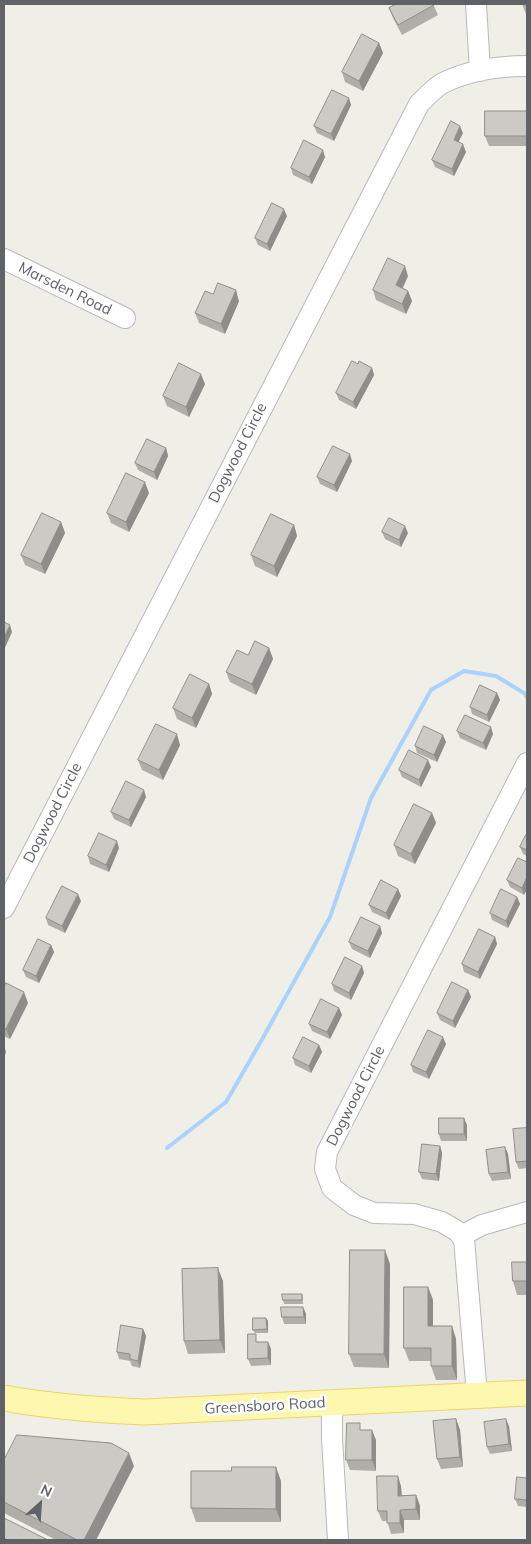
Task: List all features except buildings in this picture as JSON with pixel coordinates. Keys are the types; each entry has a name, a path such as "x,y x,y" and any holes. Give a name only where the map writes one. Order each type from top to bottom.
{"main road":[{"name":"Greensboro Road","path":"4,1398 53,1406 145,1412 527,1393"}],"street":[{"path":"476,4 480,70"},
{"name":"Dogwood Circle","path":"5,902 419,104 441,84 469,73 498,66 527,66"},
{"name":"Marsden Road","path":"4,259 125,318"},
{"name":"Dogwood Circle","path":"461,1236 457,1231 442,1222 414,1214 374,1213 354,1205 332,1188 326,1169 327,1152 527,763"},
{"path":"477,1395 464,1238 461,1236 482,1225 527,1212"},
{"path":"332,1403 332,1438 338,1540"}],"waterway":[{"path":"167,1148 226,1102 330,917 371,798 431,690 464,671 496,676 524,693 527,697"}]}
